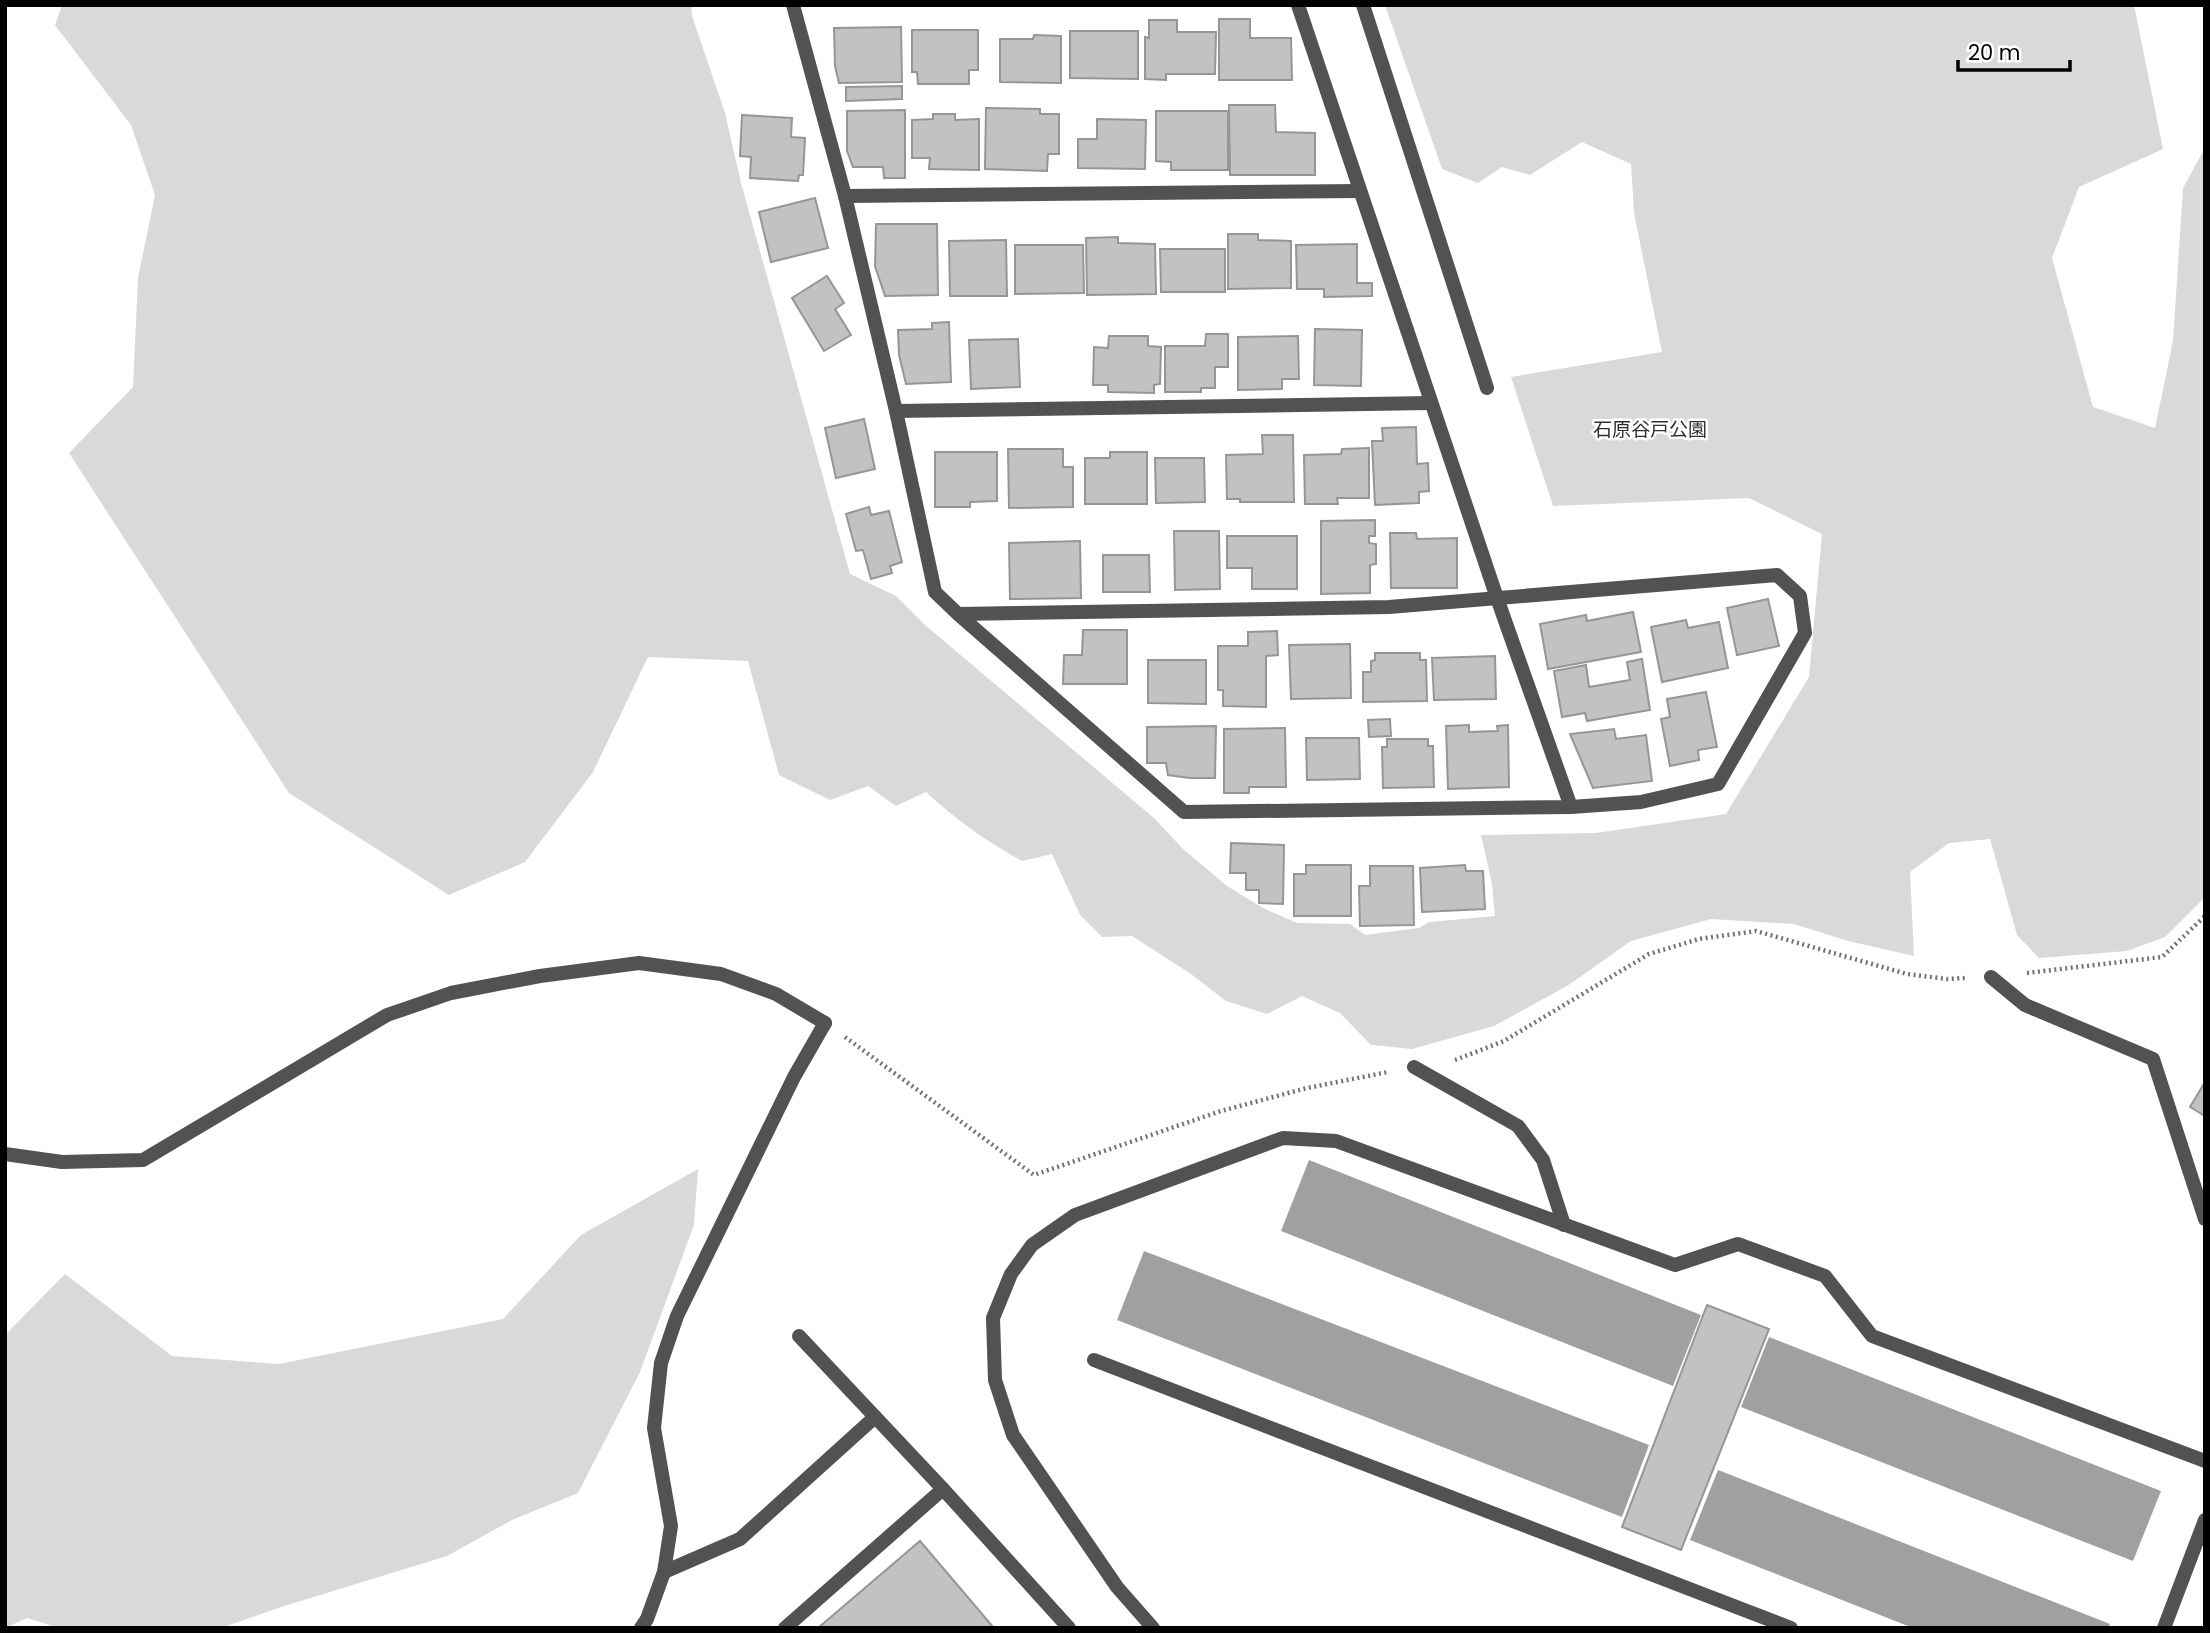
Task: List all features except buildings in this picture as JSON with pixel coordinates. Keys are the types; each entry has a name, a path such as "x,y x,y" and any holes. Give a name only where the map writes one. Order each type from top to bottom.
{"street":[{"path":"793,5 845,196 935,592 958,614 1184,812 1571,807 1641,803 1718,784 1805,633 1800,596 1777,575 1389,607 958,614"},
{"path":"1298,5 1497,598 1571,807"},
{"path":"1363,5 1487,388"},
{"path":"845,196 1360,191"},
{"path":"896,411 1431,403"},
{"path":"5,1154 62,1162 142,1160 387,1015 450,993 540,976 639,963 721,974 776,995 825,1023 794,1077 683,1304 661,1363 654,1428 671,1526 664,1572 647,1619 641,1628"},
{"path":"1991,977 2025,1005 2153,1059 2205,1219"},
{"path":"1414,1067 1518,1126 1543,1160 1564,1225"},
{"path":"1153,1628 1117,1587 1013,1435 995,1380 993,1318 1011,1274 1032,1245 1075,1215 1283,1138 1336,1141 1675,1265 1738,1244 1825,1276 1872,1336 2205,1461"},
{"path":"799,1336 1069,1628"},
{"path":"1094,1360 1791,1628"},
{"path":"664,1572 740,1539 875,1417"},
{"path":"785,1628 943,1489"},
{"path":"2164,1628 2205,1520"}],"path":[{"path":"825,1023 1034,1175 1221,1111 1307,1088 1464,1058 1504,1041 1648,954 1699,939 1756,931 1907,974 1947,979 1991,977 2162,957 2205,916"}],"green space":[{"name":"石原谷戸公園","path":"62,5 691,5 692,16 725,113 741,183 850,574 896,596 925,625 1154,818 1182,848 1227,886 1263,908 1297,923 1350,924 1365,935 1419,928 1429,922 1495,916 1492,884 1481,835 1596,833 1726,814 1809,677 1822,534 1749,498 1553,506 1511,377 1662,352 1634,213 1631,164 1582,142 1530,175 1502,167 1478,183 1442,169 1385,5 2134,5 2163,149 2079,187 2052,258 2093,407 2155,428 2173,341 2183,188 2205,148 2205,897 2165,937 2127,951 2039,958 2017,935 1990,839 1949,843 1910,872 1914,956 1848,941 1794,924 1711,919 1631,941 1567,986 1494,1026 1412,1049 1371,1045 1340,1013 1302,996 1267,1014 1226,1001 1191,974 1132,936 1102,937 1080,915 1052,854 1022,861 972,830 926,792 896,806 868,786 830,800 779,775 748,661 648,657 593,772 525,862 449,895 289,793 69,453 133,387 138,278 155,195 131,125 55,25"},
{"path":"698,1169 694,1225 640,1372 578,1493 512,1520 447,1556 221,1628 59,1628 27,1618 5,1628 5,1335 65,1274 172,1356 279,1364 503,1319 581,1235"}],"shaded area":[{"path":"1309,1160 1701,1315 1673,1386 1281,1231"},
{"path":"1144,1251 1649,1445 1622,1517 1117,1320"},
{"path":"1769,1337 2161,1491 2133,1561 1741,1407"},
{"path":"1718,1470 2110,1624 2108,1628 1913,1628 1690,1540"}]}
